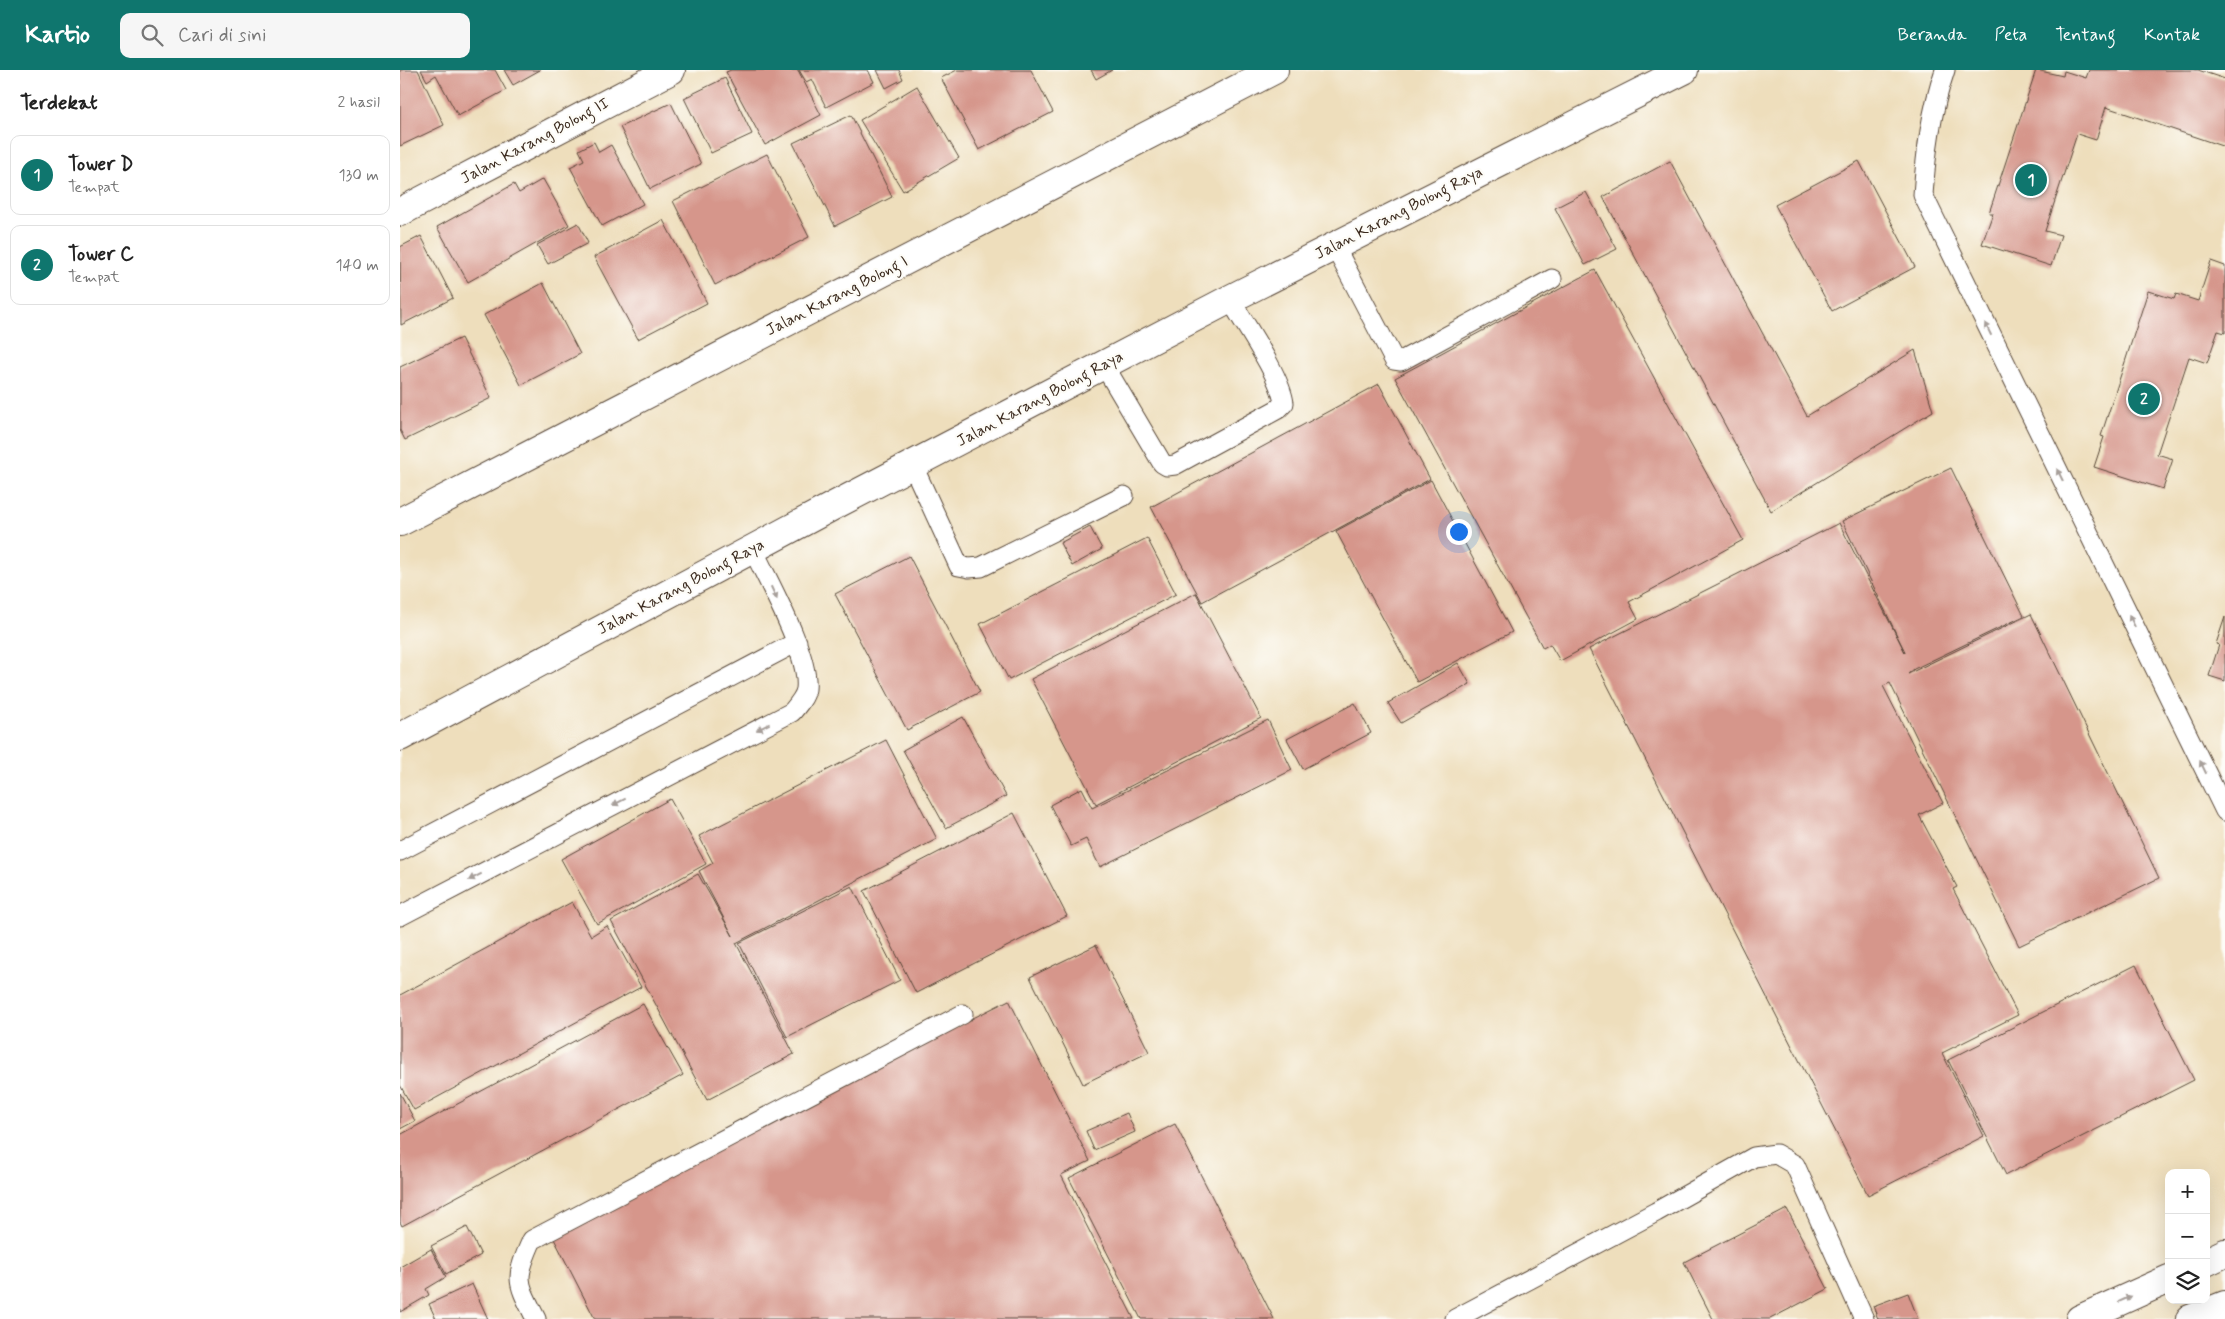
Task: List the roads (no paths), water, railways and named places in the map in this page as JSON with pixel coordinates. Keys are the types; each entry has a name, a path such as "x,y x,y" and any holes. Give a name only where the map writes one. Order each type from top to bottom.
{"main road":[{"name":"Jalan Karang Bolong II","path":"400,212 671,70"},
{"name":"Jalan Karang Bolong I","path":"400,522 1274,70"},
{"name":"Jalan Karang Bolong Raya","path":"400,737 753,549 1230,299 1684,70"},
{"path":"2080,1319 2165,1281"},
{"path":"2190,1319 2225,1305"}],"lane":[{"path":"1945,70 1936,96 1926,150 1924,195 2225,810"},
{"path":"1334,245 1394,360 1401,361 1552,279"},
{"path":"1104,365 1162,463 1167,466 1175,465 1278,409 1284,403 1283,394 1268,364 1230,299"},
{"path":"913,466 959,566 969,568 981,567 1124,496"},
{"path":"400,916 792,712 806,692 806,674 797,642 753,549"},
{"path":"400,851 797,642"},
{"path":"536,1319 519,1285 521,1264 532,1240 963,1014"},
{"path":"1455,1319 1656,1212 1754,1157 1776,1154 1795,1165 1864,1319"}],"place":[{"name":"Tower D","path":"2031,180"},
{"name":"Tower C","path":"2144,399"}]}
